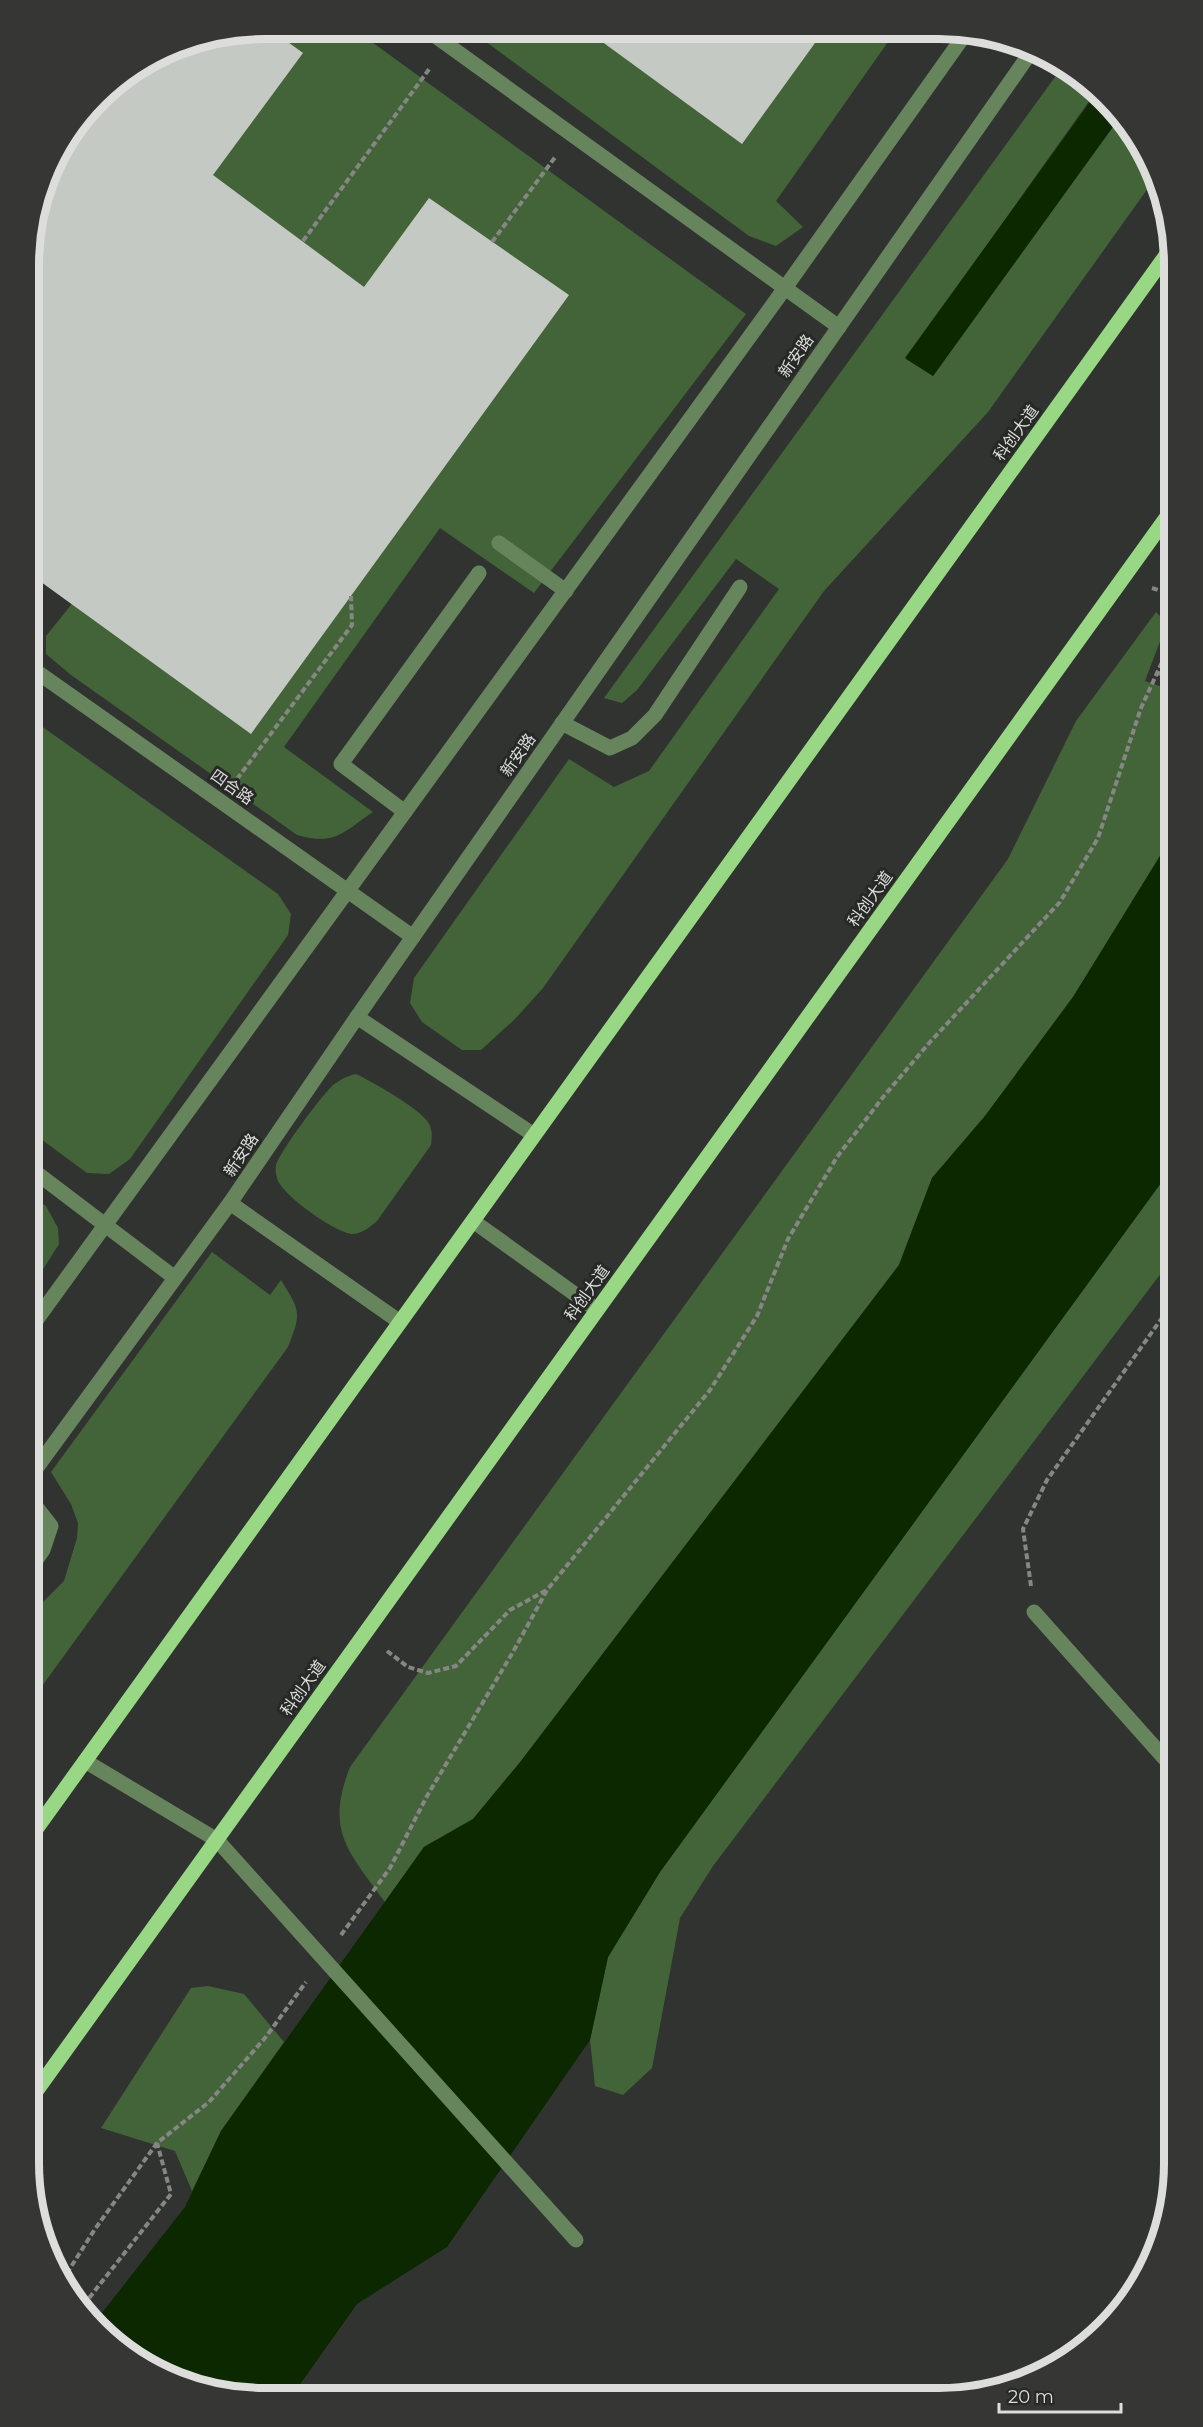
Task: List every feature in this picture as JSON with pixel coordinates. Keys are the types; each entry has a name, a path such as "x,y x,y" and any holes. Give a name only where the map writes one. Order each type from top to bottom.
{"main road":[{"name":"科创大道","path":"39,1825 1164,258"},
{"name":"科创大道","path":"39,2086 1164,521"}],"street":[{"path":"440,39 839,327"},
{"path":"39,1316 785,288 961,40"},
{"name":"新安路","path":"39,1464 230,1203 357,1017 1027,57"},
{"path":"499,543 566,591"},
{"path":"405,812 341,764 478,573"},
{"path":"562,723 610,748 632,738 655,715 740,586"},
{"name":"四合路","path":"39,673 413,937"},
{"path":"357,1017 534,1136"},
{"path":"39,1175 176,1278"},
{"path":"230,1203 400,1322"},
{"path":"473,1221 597,1310"},
{"path":"39,1304 45,1308"},
{"path":"39,1511 51,1526 39,1556"},
{"path":"1034,1612 1164,1758"},
{"path":"85,1761 217,1839 576,2240"}],"path":[{"path":"303,241 448,44"},
{"path":"492,242 573,134"},
{"path":"220,801 352,626 351,596"},
{"path":"334,1944 390,1868 427,1796 513,1652 547,1590 710,1390 757,1316 788,1239 837,1157 884,1096 930,1042 1060,902 1098,838 1142,708 1164,658"},
{"path":"1157,673 1164,675"},
{"path":"1034,1612 1023,1529 1047,1480 1164,1314"},
{"path":"365,1634 408,1667 428,1673 456,1666 510,1610 547,1590"},
{"path":"67,2273 95,2229 157,2143 209,2102 265,2038 306,1982"},
{"path":"86,2301 171,2194 157,2143"}],"shaded area":[{"path":"249,39 368,39 746,314 534,593 440,528 284,747 373,812 346,831 330,838 310,838 297,835 71,675 46,654 46,636 83,590 39,294 39,249 43,220 62,164 85,127 127,85 144,74 230,42"},
{"path":"482,39 890,39 776,201 803,227 776,246 749,236"},
{"path":"1058,73 1076,85 1091,99 906,359 933,376 1115,124 1141,164 1150,186 988,412 824,591 543,988 515,1019 481,1050 462,1050 422,1022 410,1003 414,978 569,759 614,787 649,771 779,589 736,559 637,690 622,703 604,698"},
{"path":"1092,99 1115,124 933,376 905,358"},
{"path":"1156,612 1164,620 1164,631 1145,681 1164,688 1164,851 1073,997 985,1116 932,1178 899,1265 521,1761 473,1819 424,1847 385,1902 351,1854 340,1824 343,1789 350,1767 1008,859 1076,721"},
{"path":"39,724 278,894 291,914 288,935 130,1159 109,1174 87,1173 39,1138"},
{"path":"1164,849 1164,1179 660,1872 608,1957 590,2040 447,2247 357,2304 297,2388 249,2388 220,2384 164,2365 127,2342 100,2316 185,2207 221,2131 424,1847 473,1819 521,1761 899,1265 932,1178 985,1116 1073,997"},
{"path":"356,1074 406,1103 423,1116 431,1128 432,1136 431,1145 377,1221 363,1231 353,1234 335,1228 298,1203 280,1185 276,1165 310,1112 326,1092 340,1080"},
{"path":"1164,1179 1164,1269 713,1866 680,1918 652,2068 623,2095 595,2086 590,2040 608,1957 660,1872"},
{"path":"39,1201 46,1206 58,1228 59,1244 39,1276"},
{"path":"212,1252 270,1295 281,1280 297,1312 288,1347 39,1690 39,1606 64,1581 77,1538 78,1523 71,1504 51,1472"},
{"path":"208,1986 244,1994 284,2042 221,2131 192,2191 175,2151 101,2128 191,1988"}],"building":[{"path":"249,39 284,39 303,53 213,175 364,287 429,198 569,295 251,734 39,581 39,249 43,220 62,164 85,127 127,85 164,62 192,51 220,43"},
{"path":"598,39 818,39 742,144"}]}
